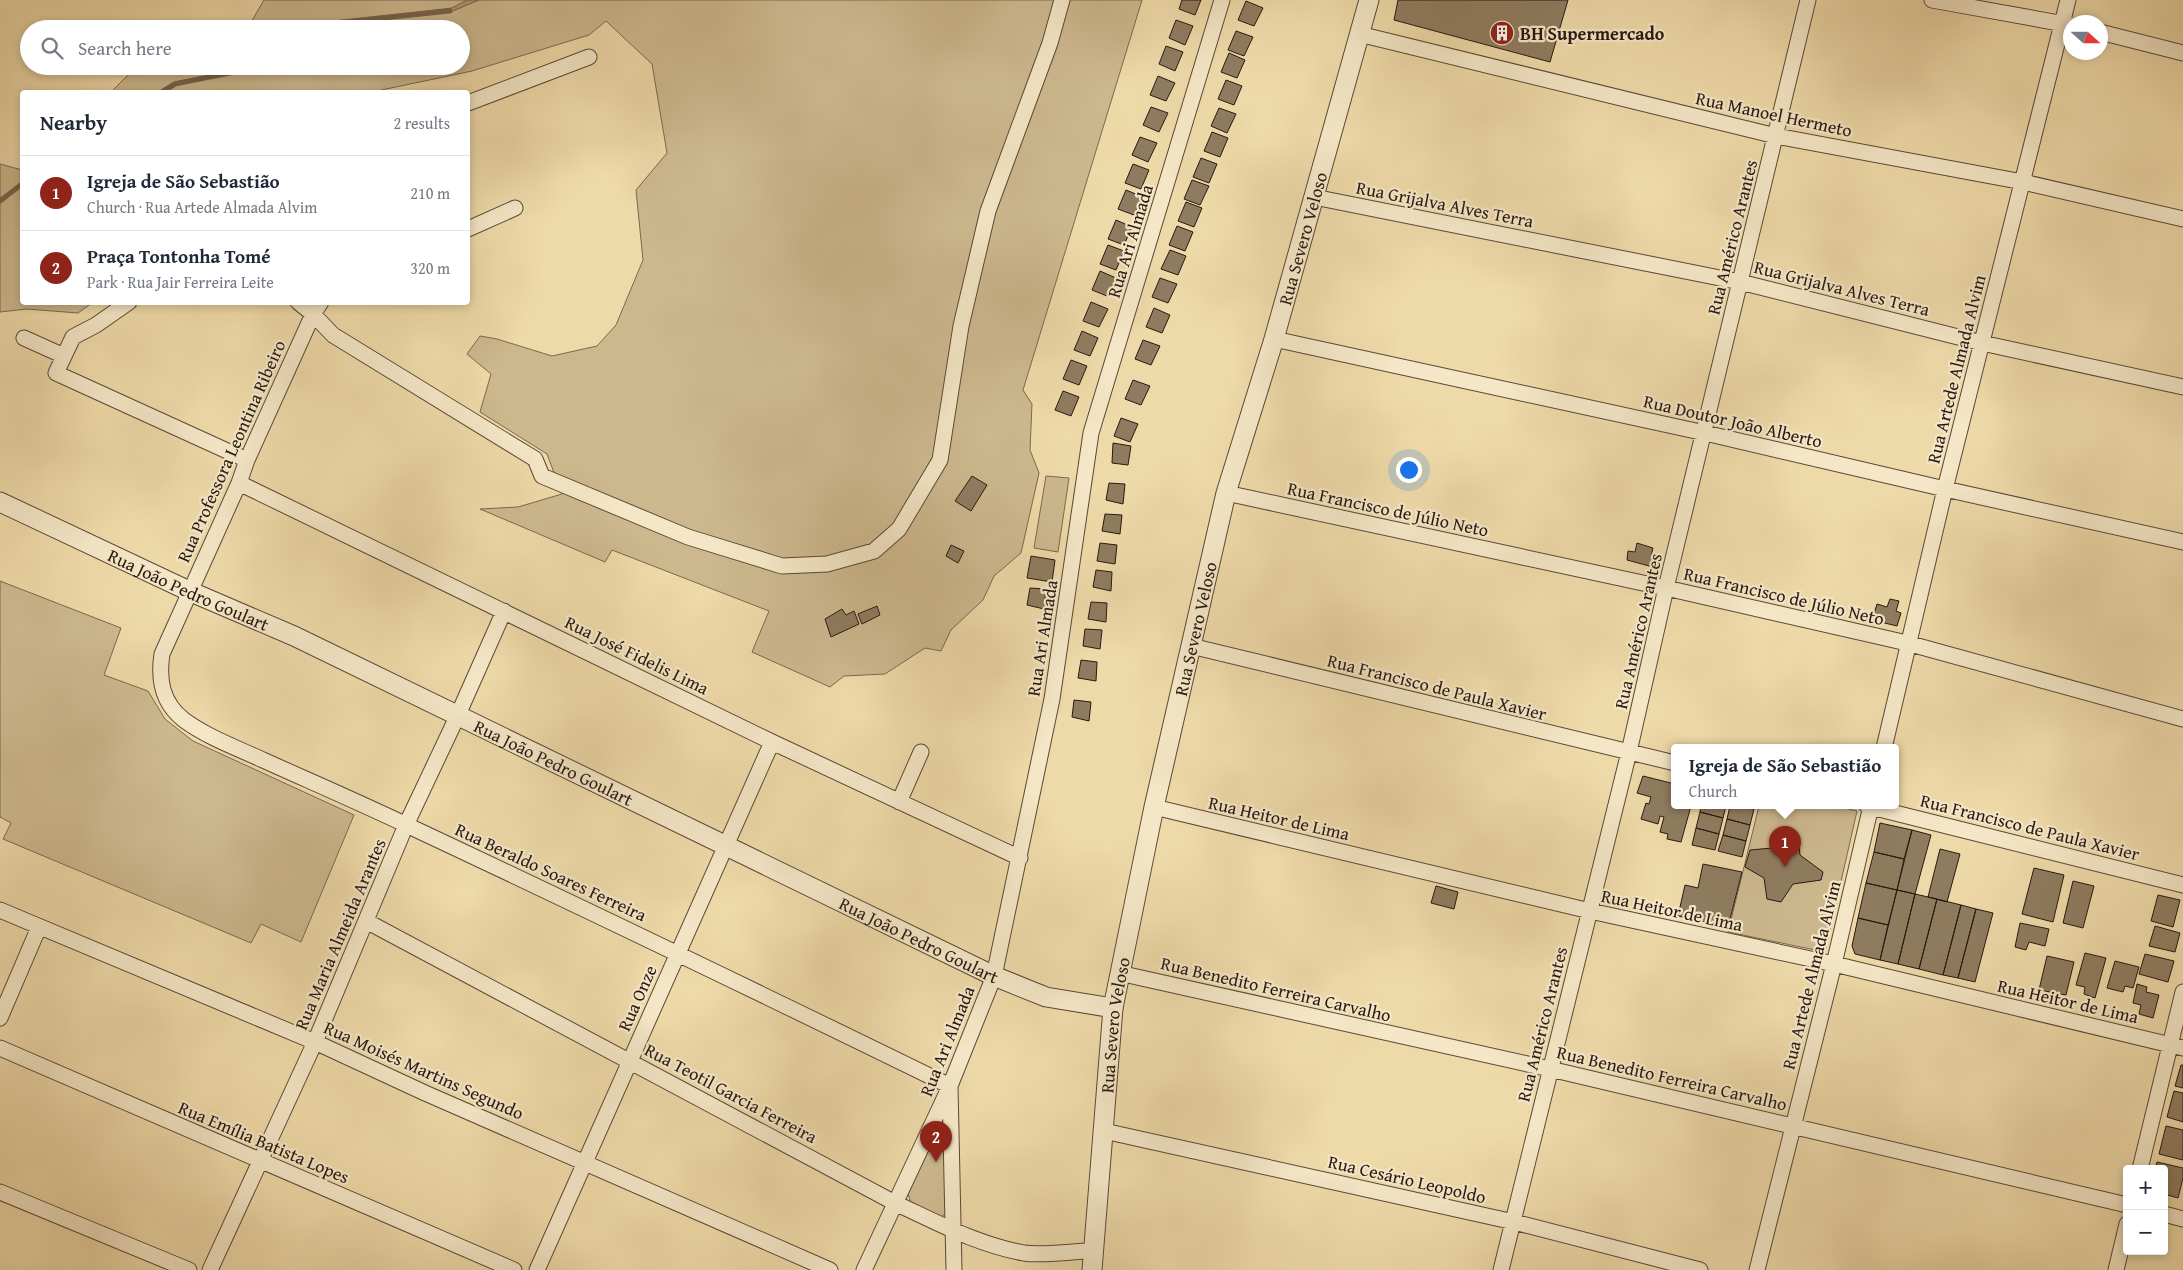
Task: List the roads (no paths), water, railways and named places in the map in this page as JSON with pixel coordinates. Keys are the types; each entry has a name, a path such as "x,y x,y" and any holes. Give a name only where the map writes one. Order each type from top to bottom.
{"street":[{"path":"317,308 333,335 535,459 542,476 688,537 782,566 827,564 874,551 900,528 940,460 961,326 988,211 1050,44 1062,0"},
{"name":"Rua Ari Almada","path":"864,1270 950,1086 994,976 1052,699 1091,433 1222,0"},
{"name":"Rua Severo Veloso","path":"1092,1270 1092,1251 1104,1131 1113,1008 1154,807 1226,493 1274,340 1370,0"},
{"name":"Rua Américo Arantes","path":"1501,1270 1629,752 1666,588 1705,433 1808,0"},
{"path":"1932,0 2063,23"},
{"name":"Rua Artede Almada Alvim","path":"2067,15 2068,0"},
{"name":"Rua Manoel Hermeto","path":"1359,34 1776,136 2023,182 2183,219"},
{"path":"2108,34 2183,53"},
{"name":"Rua Artede Almada Alvim","path":"1885,744 1945,489 2023,182 2063,35"},
{"path":"470,101 589,56"},
{"name":"Rua Grijalva Alves Terra","path":"1314,197 1740,282 1982,343 2183,387"},
{"path":"470,228 515,208"},
{"path":"125,305 96,325 73,337 56,373 247,460"},
{"name":"Rua Professora Leontina Ribeiro","path":"159,673 162,654 189,591 317,308"},
{"path":"24,338 64,356"},
{"name":"Rua Doutor João Alberto","path":"1274,340 1705,433 2183,542"},
{"name":"Rua José Fidelis Lima","path":"239,483 772,742 1020,858"},
{"name":"Rua Francisco de Júlio Neto","path":"1226,493 1666,588 1907,644 2183,719"},
{"name":"Rua João Pedro Goulart","path":"0,502 189,591 294,636 457,717 994,976 1046,997 1113,1008"},
{"name":"Rua Maria Almeida Arantes","path":"210,1270 315,1042 406,825 504,611"},
{"name":"Rua Francisco de Paula Xavier","path":"1191,646 1671,762"},
{"name":"Rua Beraldo Soares Ferreira","path":"159,673 162,691 172,708 183,719 199,729 678,953 950,1086"},
{"name":"Rua Onze","path":"537,1270 772,742"},
{"path":"899,802 921,752"},
{"name":"Rua Heitor de Lima","path":"1154,807 1590,911 1834,964 2177,1046"},
{"name":"Rua Artede Almada Alvim","path":"1757,1270 1834,964 1868,809"},
{"name":"Rua Francisco de Paula Xavier","path":"1881,809 2183,885"},
{"name":"Rua Moisés Martins Segundo","path":"0,910 315,1042 425,1093 830,1270"},
{"name":"Rua Teotil Garcia Ferreira","path":"366,921 895,1202 954,1231 1025,1253 1092,1251"},
{"path":"0,1018 39,927"},
{"name":"Rua Benedito Ferreira Carvalho","path":"1119,973 1550,1069 2123,1205"},
{"path":"2141,1165 2177,1046 2183,992"},
{"name":"Rua Emília Batista Lopes","path":"0,1048 514,1270"},
{"path":"950,1086 954,1270"},
{"name":"Rua Cesário Leopoldo","path":"1104,1131 1514,1222 1700,1270"},
{"path":"0,1192 189,1270"},
{"path":"2168,1215 2183,1219"},
{"path":"2116,1270 2123,1241"}],"waterway":[{"path":"364,20 450,11"},
{"path":"165,90 175,84 220,75"},
{"path":"0,201 20,186"}],"place":[{"name":"BH Supermercado","path":"1502,33"},
{"name":"Igreja de São Sebastião","path":"1785,867"},
{"name":"Praça Tontonha Tomé","path":"936,1162"}]}
